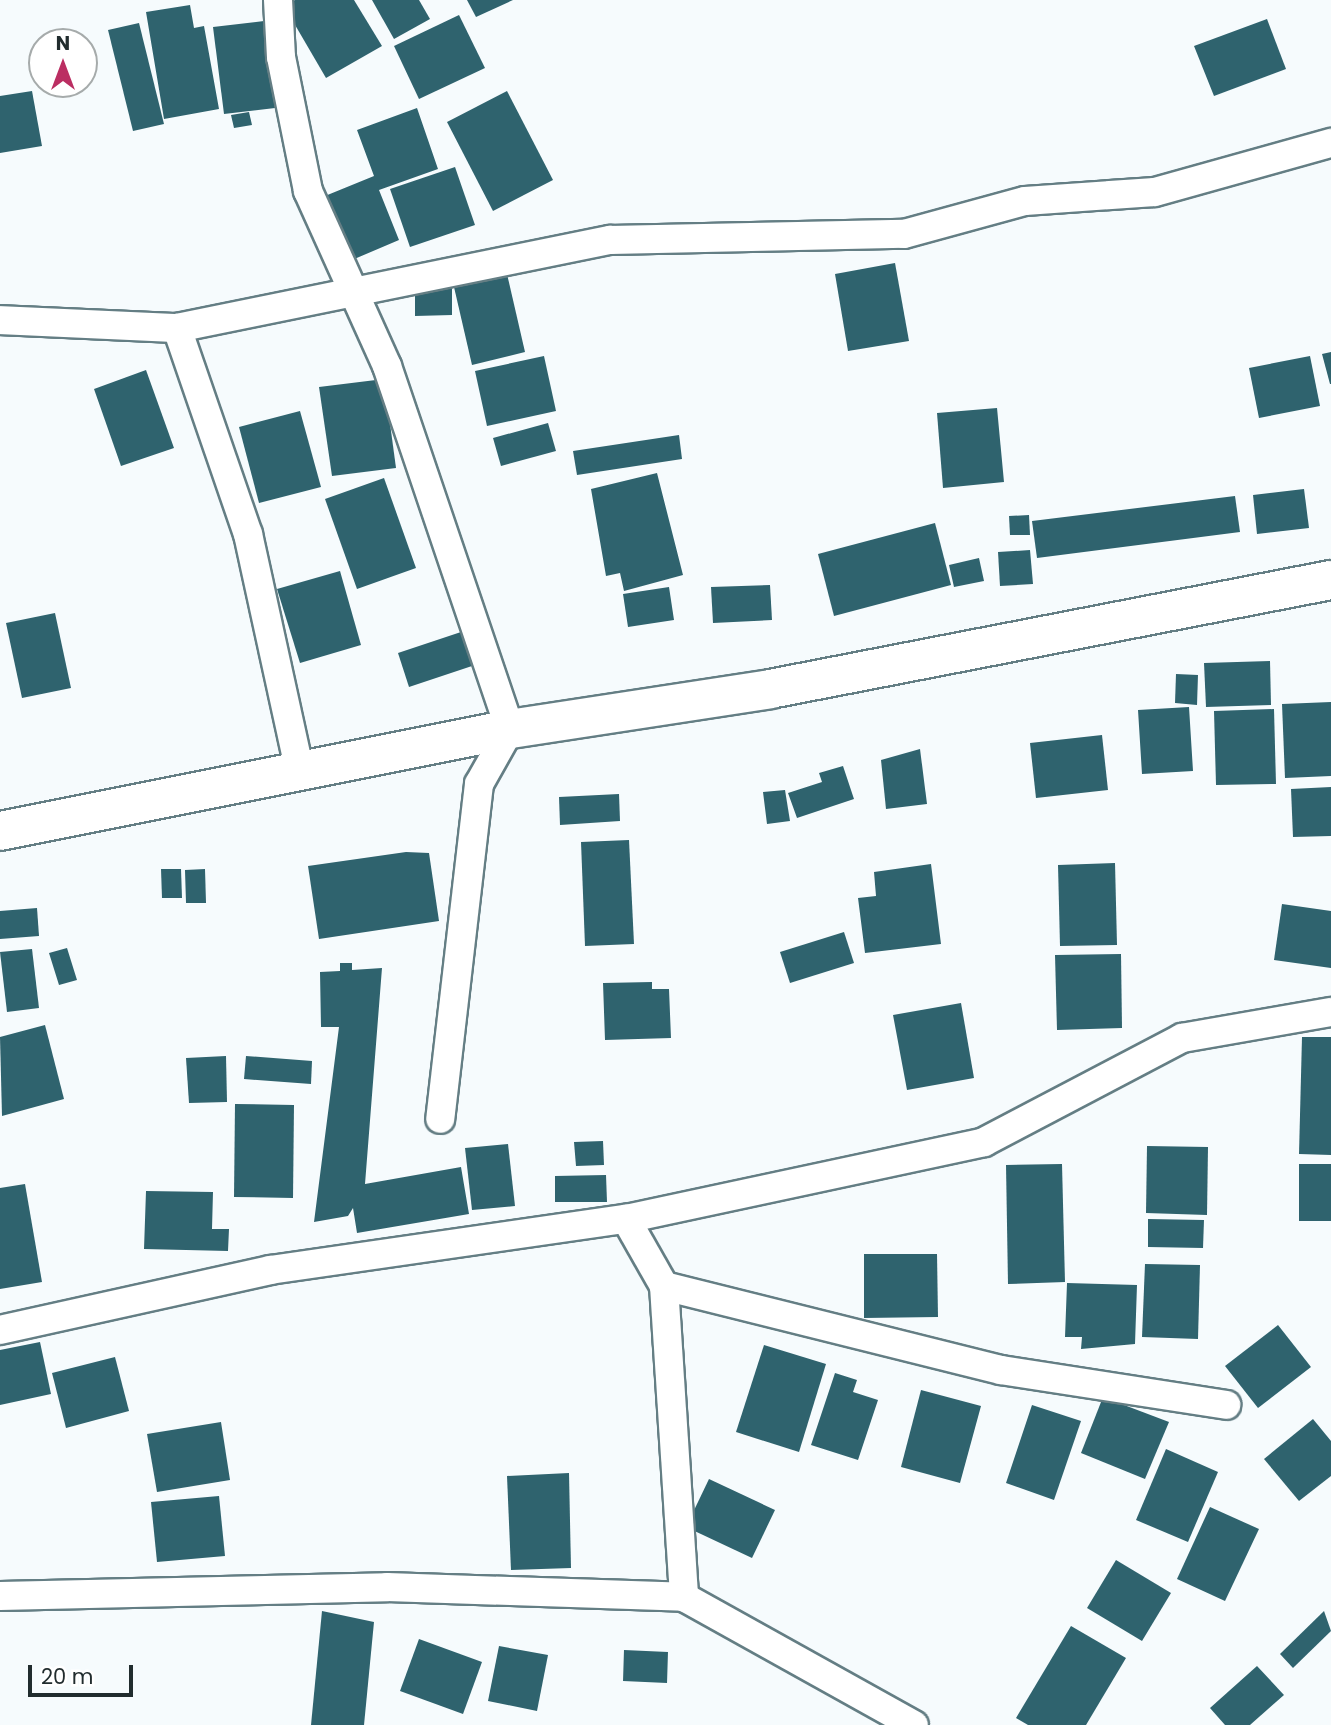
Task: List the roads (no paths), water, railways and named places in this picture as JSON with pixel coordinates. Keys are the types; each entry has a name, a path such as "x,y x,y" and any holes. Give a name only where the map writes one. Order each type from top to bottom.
{"main road":[{"path":"0,831 510,729 783,686 1331,580"}],"street":[{"path":"278,0 281,57 308,191 349,290 387,366 510,729 479,784 440,1119"},
{"path":"0,320 177,328 349,290 610,240 905,234 1025,201 1155,192 1331,143"},
{"path":"177,328 248,534 300,773"},
{"path":"0,1330 270,1270 626,1219 984,1142 1182,1038 1331,1012"},
{"path":"626,1219 664,1286 684,1597"},
{"path":"664,1286 1001,1370 1226,1405"},
{"path":"0,1596 387,1587 684,1597 914,1725"}]}
